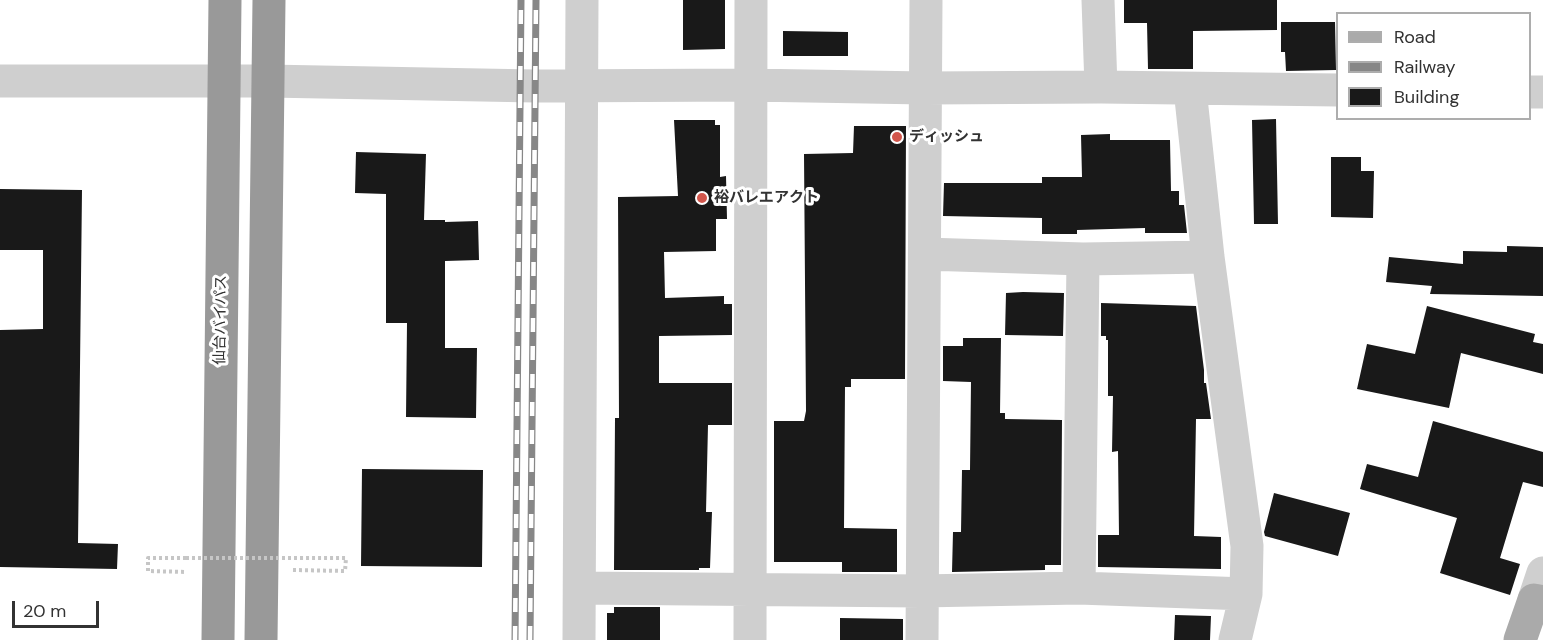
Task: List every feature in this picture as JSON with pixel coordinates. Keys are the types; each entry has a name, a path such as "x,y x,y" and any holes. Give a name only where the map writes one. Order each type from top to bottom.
{"highway":[{"name":"仙台バイパス","path":"218,640 225,0"},
{"path":"261,640 269,0"}],"main road":[{"path":"1520,640 1540,592"}],"street":[{"path":"579,640 582,0"},
{"path":"750,640 751,0"},
{"path":"922,640 926,0"},
{"path":"1098,0 1101,87"},
{"path":"0,81 223,83 268,81 535,86 581,84 1336,90"},
{"path":"1190,89 1208,257 1247,546 1246,594 1235,640"},
{"path":"925,254 1083,259 1208,257"},
{"path":"1079,588 1083,259"},
{"path":"580,588 921,591 1079,588 1246,594"}],"path":[{"path":"190,573 148,571 148,558 346,558 345,571 284,569"}],"building":[{"path":"683,0 725,0 725,49 683,50"},
{"path":"1124,0 1277,0 1277,30 1193,31 1193,69 1148,69 1147,23 1124,23"},
{"path":"1281,22 1335,22 1336,70 1286,71 1285,52 1281,52"},
{"path":"783,31 848,32 848,56 783,56"},
{"path":"1276,119 1278,224 1254,224 1252,120"},
{"path":"674,120 715,120 715,125 720,125 720,177 726,176 727,219 716,219 716,251 664,252 665,298 724,296 724,304 732,304 732,335 659,336 659,383 732,383 732,425 708,425 706,512 712,512 710,568 614,570 615,418 619,418 618,197 678,196"},
{"path":"854,126 906,126 905,379 851,379 851,387 845,387 844,528 897,529 897,572 842,572 842,562 774,562 774,421 804,421 806,411 804,154 853,153"},
{"path":"1110,134 1110,140 1170,140 1171,191 1179,191 1179,205 1184,205 1187,233 1145,233 1145,228 1077,230 1077,234 1042,234 1042,218 943,216 944,183 1042,183 1042,177 1082,177 1081,135"},
{"path":"356,152 426,154 424,220 478,221 479,260 445,261 445,348 477,348 476,418 406,417 407,323 386,323 386,194 355,193"},
{"path":"1331,157 1361,157 1361,171 1374,171 1373,218 1331,217"},
{"path":"0,189 82,190 78,543 118,544 117,569 0,567 0,330 43,329 43,250 0,250"},
{"path":"1507,246 1543,247 1543,296 1430,294 1432,286 1386,282 1389,257 1463,264 1463,251 1507,252"},
{"path":"1006,293 1064,293 1063,336 1005,335"},
{"path":"1101,303 1196,306 1204,383 1206,383 1211,419 1196,419 1194,536 1221,537 1221,569 1098,567 1098,535 1119,535 1118,451 1112,452 1113,396 1108,396 1108,340 1106,336 1101,336"},
{"path":"1427,306 1535,334 1533,342 1543,344 1543,374 1461,353 1449,408 1357,389 1367,344 1415,354"},
{"path":"963,338 1001,338 1000,413 1005,413 1005,419 1062,420 1061,565 1045,565 1045,570 952,572 953,532 961,532 962,470 970,470 971,382 943,381 943,346 963,346"},
{"path":"1433,421 1543,452 1543,487 1523,482 1500,558 1520,564 1510,595 1440,573 1457,518 1360,489 1367,464 1418,477"},
{"path":"362,469 483,470 482,567 361,566"},
{"path":"1274,493 1350,513 1338,556 1265,536"},
{"path":"614,607 660,607 660,640 607,640 607,613 614,613"},
{"path":"1175,615 1211,616 1210,640 1174,640"},
{"path":"840,618 903,619 903,640 840,640"}],"railway":[{"path":"515,640 521,0"},
{"path":"530,640 536,0"}],"place":[{"name":"ディッシュ","path":"897,137"},
{"name":"裕バレエアクト","path":"702,198"}]}
